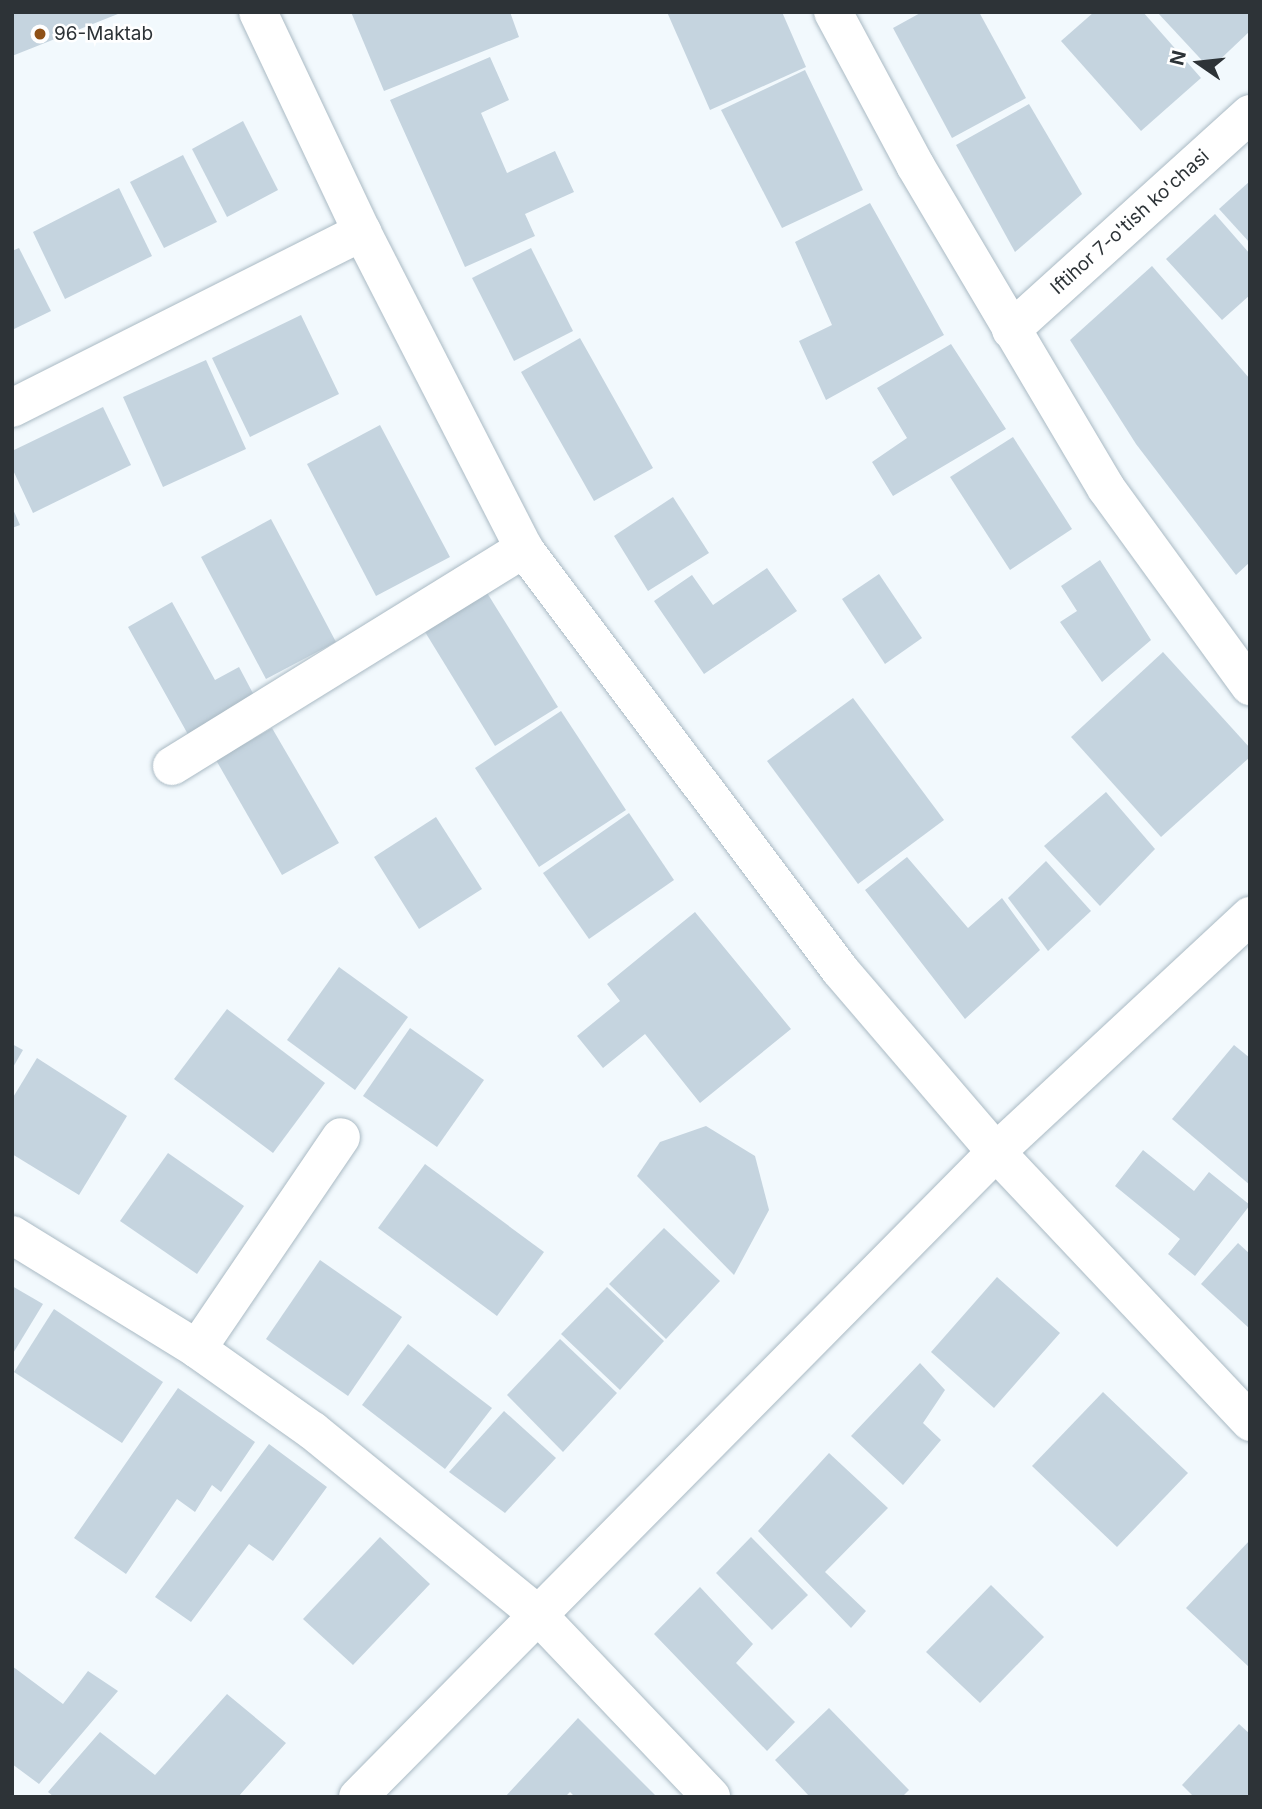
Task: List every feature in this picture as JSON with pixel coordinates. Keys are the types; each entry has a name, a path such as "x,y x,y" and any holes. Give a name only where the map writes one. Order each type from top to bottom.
{"street":[{"path":"258,12 362,232 524,549 839,970 996,1152 1250,1422"},
{"path":"833,12 1011,330 1106,488 1250,685"},
{"name":"Iftihor 7-o'tish ko'chasi","path":"1011,330 1250,114"},
{"path":"12,408 362,232"},
{"path":"172,766 524,549"},
{"path":"358,1797 536,1613 996,1152 1250,916"},
{"path":"197,1349 341,1137"},
{"path":"12,1235 197,1349 313,1430 536,1613 711,1797"}],"building":[{"name":"96-Maktab","path":"12,12 123,12 12,56"},
{"path":"351,12 510,12 519,37 384,91"},
{"path":"667,12 782,12 806,67 710,110"},
{"path":"922,12 979,12 1026,98 952,138 893,28"},
{"path":"1094,12 1143,12 1201,78 1141,131 1061,41"},
{"path":"1157,12 1250,12 1250,31 1210,69"},
{"path":"490,57 509,100 481,113 507,173 555,151 574,192 525,214 535,236 465,267 390,100"},
{"path":"805,70 863,190 782,228 721,110"},
{"path":"1029,104 1082,194 1015,252 956,145"},
{"path":"243,121 278,190 227,217 192,149"},
{"path":"183,155 217,222 164,248 130,182"},
{"path":"1250,181 1250,243 1219,209"},
{"path":"119,188 152,256 65,299 33,232"},
{"path":"870,203 944,335 826,400 799,341 832,325 795,242"},
{"path":"1215,214 1250,254 1250,295 1222,320 1166,259"},
{"path":"19,248 51,311 12,330 12,251"},
{"path":"531,248 573,331 514,361 472,278"},
{"path":"1152,266 1250,379 1250,562 1236,575 1136,444 1070,340"},
{"path":"301,315 339,394 250,437 212,358"},
{"path":"580,338 653,468 594,501 521,372"},
{"path":"951,344 1006,429 893,496 872,462 907,438 877,388"},
{"path":"206,360 246,449 163,487 123,397"},
{"path":"103,407 131,465 33,513 12,468 12,451"},
{"path":"380,425 450,557 376,596 307,464"},
{"path":"1013,437 1072,529 1010,570 950,477"},
{"path":"673,497 709,553 648,591 614,536"},
{"path":"12,507 20,525 12,528"},
{"path":"271,519 336,642 266,679 201,557"},
{"path":"1100,560 1151,640 1102,682 1060,622 1077,611 1061,586"},
{"path":"767,568 797,611 704,674 654,601 692,575 713,605"},
{"path":"879,574 922,638 885,664 842,599"},
{"path":"484,588 558,707 495,746 422,627"},
{"path":"172,602 215,680 239,667 257,701 190,738 128,627"},
{"path":"1163,652 1250,748 1250,757 1161,837 1071,737"},
{"path":"853,698 944,820 858,884 767,761"},
{"path":"561,711 626,810 539,867 475,768"},
{"path":"272,728 339,843 282,875 216,760"},
{"path":"1106,792 1155,849 1100,906 1044,846"},
{"path":"629,813 674,880 589,939 543,873"},
{"path":"436,817 482,889 419,929 374,857"},
{"path":"907,857 968,928 1002,898 1040,950 965,1019 865,890"},
{"path":"1046,861 1091,911 1048,951 1008,898"},
{"path":"695,912 791,1029 700,1103 645,1034 603,1068 577,1036 620,1001 607,984"},
{"path":"339,967 408,1017 355,1090 287,1040"},
{"path":"227,1009 325,1083 273,1153 174,1079"},
{"path":"410,1028 484,1080 437,1147 363,1096"},
{"path":"12,1044 23,1050 12,1069"},
{"path":"1234,1045 1250,1058 1250,1185 1172,1119"},
{"path":"37,1058 127,1116 79,1195 12,1154 12,1099"},
{"path":"706,1126 755,1156 769,1210 734,1275 637,1176 660,1142"},
{"path":"1143,1150 1194,1191 1209,1172 1250,1205 1195,1276 1168,1254 1180,1239 1115,1186"},
{"path":"168,1153 244,1206 197,1274 120,1221"},
{"path":"425,1164 544,1252 497,1316 378,1228"},
{"path":"664,1228 720,1281 666,1339 609,1284"},
{"path":"1238,1243 1250,1254 1250,1329 1201,1284"},
{"path":"320,1260 402,1317 348,1396 266,1339"},
{"path":"997,1277 1060,1333 994,1408 931,1352"},
{"path":"12,1286 43,1304 12,1355"},
{"path":"607,1287 664,1341 620,1390 561,1334"},
{"path":"54,1309 163,1382 122,1443 14,1372"},
{"path":"560,1339 617,1393 563,1452 507,1395"},
{"path":"408,1344 492,1408 445,1469 362,1405"},
{"path":"920,1363 945,1390 923,1423 941,1440 903,1485 851,1436"},
{"path":"178,1388 255,1442 221,1492 212,1485 195,1512 177,1499 126,1574 74,1538"},
{"path":"1103,1392 1188,1473 1117,1547 1032,1466"},
{"path":"504,1411 556,1458 505,1513 449,1472"},
{"path":"269,1444 327,1487 273,1561 249,1544 191,1622 155,1597"},
{"path":"829,1453 888,1508 825,1572 866,1611 851,1628 758,1531"},
{"path":"380,1537 430,1584 353,1665 303,1619"},
{"path":"751,1537 808,1595 772,1630 716,1573"},
{"path":"1250,1540 1250,1668 1186,1608"},
{"path":"991,1585 1044,1637 980,1703 926,1652"},
{"path":"700,1587 753,1644 736,1663 795,1722 767,1751 654,1634"},
{"path":"12,1666 63,1704 88,1671 118,1691 39,1784 12,1764"},
{"path":"227,1694 286,1743 238,1797 54,1797 48,1792 100,1732 155,1775"},
{"path":"829,1708 909,1790 902,1797 810,1797 775,1760"},
{"path":"578,1718 657,1797 575,1797 570,1792 565,1797 505,1797"},
{"path":"1239,1724 1250,1734 1250,1797 1194,1797 1182,1785"}],"place":[{"name":"96-Maktab","path":"40,34"}]}
